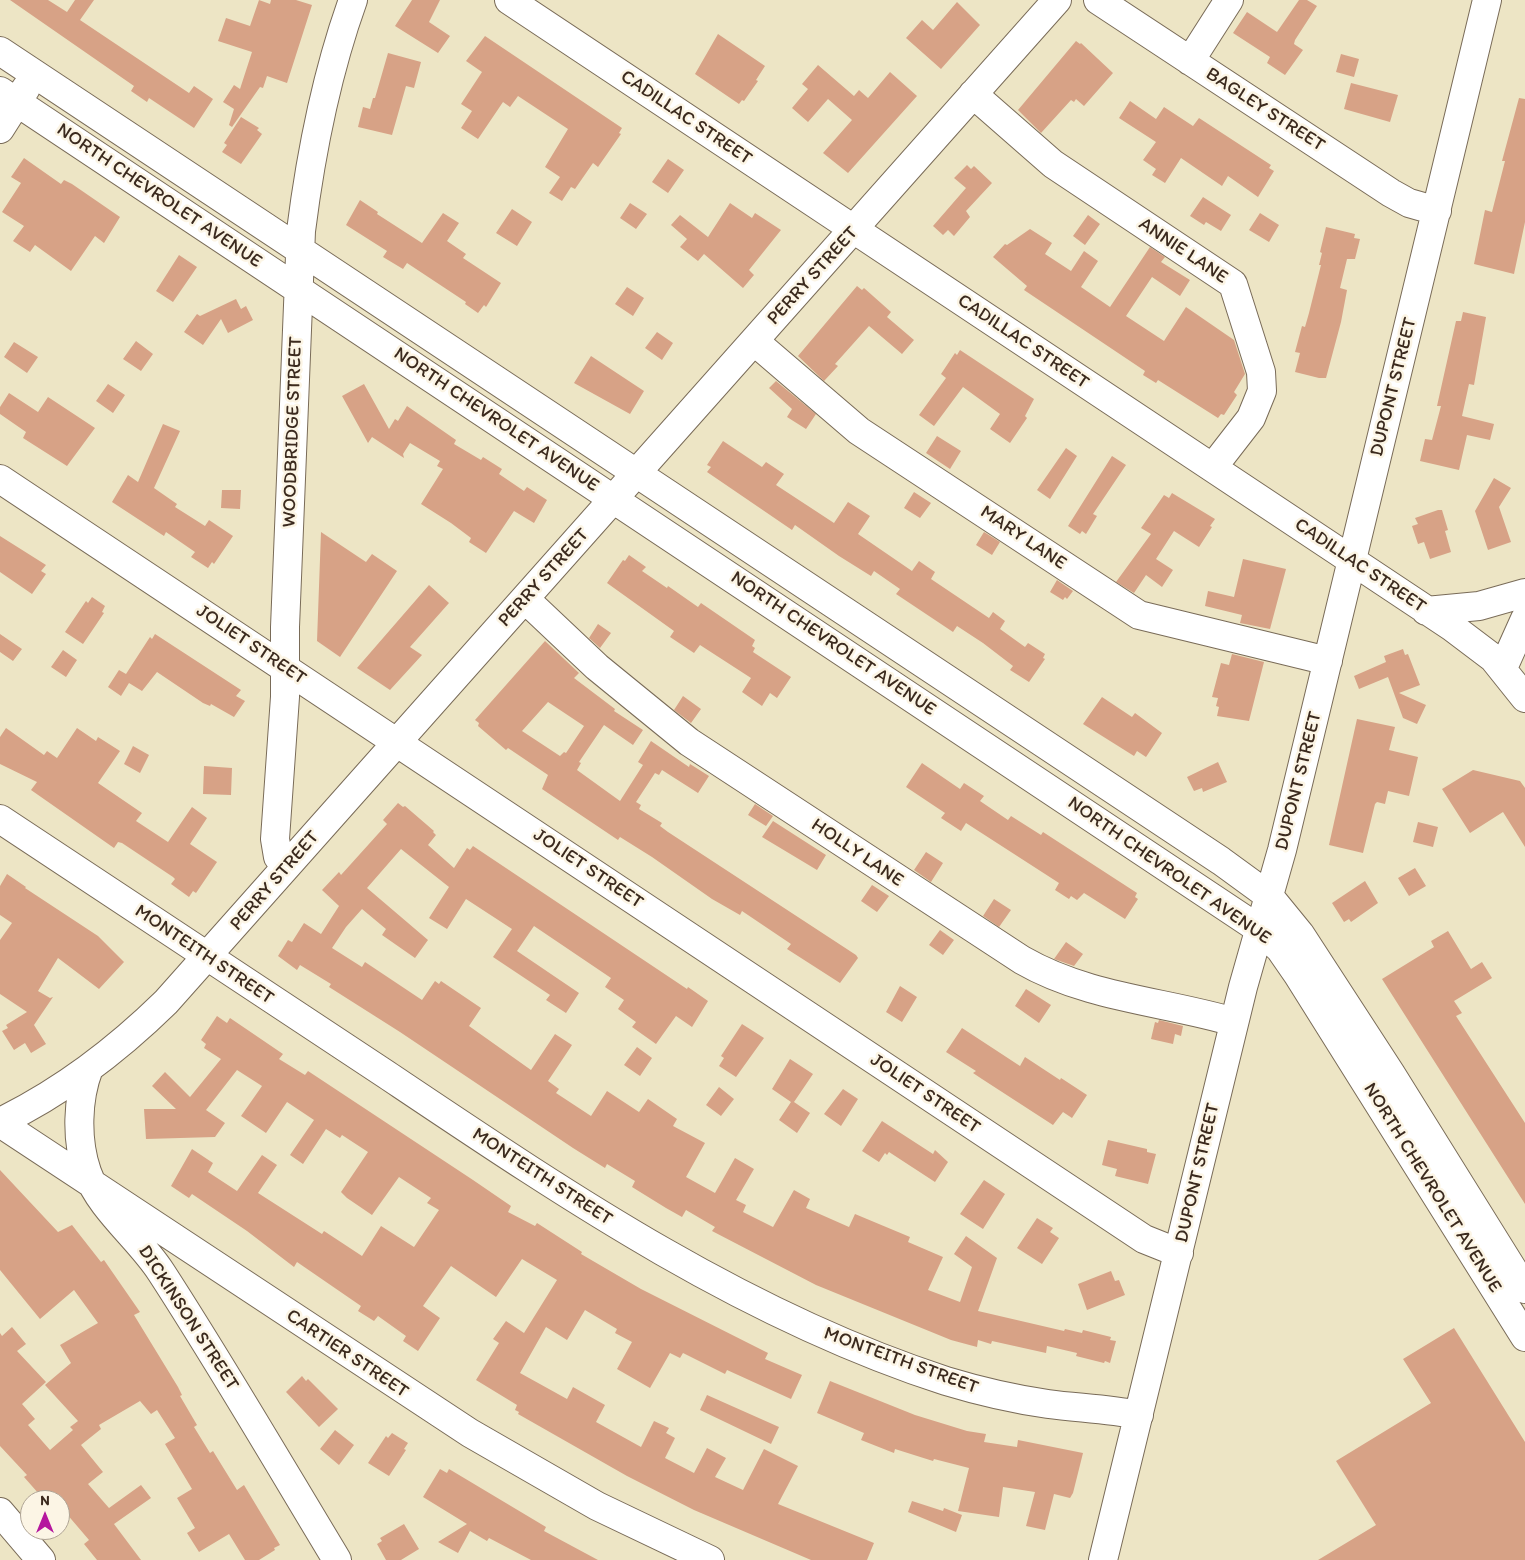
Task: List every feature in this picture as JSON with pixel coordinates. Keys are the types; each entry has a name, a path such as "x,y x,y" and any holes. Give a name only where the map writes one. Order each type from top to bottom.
{"street":[{"name":"WOODBRIDGE STREET","path":"286,867 278,857 275,839 285,668 300,250 306,187 318,120 328,78 353,0"},
{"name":"CADILLAC STREET","path":"509,0 1484,650 1503,668 1525,698"},
{"name":"PERRY STREET","path":"0,1122 39,1101 90,1068 141,1026 208,957 1057,0"},
{"name":"BAGLEY STREET","path":"1098,0 1391,193 1409,203 1437,211"},
{"path":"1190,61 1229,0"},
{"name":"DUPONT STREET","path":"1103,1560 1234,1022 1269,896 1328,661 1487,0"},
{"name":"NORTH CHEVROLET AVENUE","path":"0,51 1221,861 1269,896 1300,934 1331,981 1495,1266 1525,1337"},
{"path":"0,129 8,96 35,75"},
{"name":"ANNIE LANE","path":"973,94 1053,164 1233,284 1261,372 1263,384 1258,403 1251,418 1213,468"},
{"name":"NORTH CHEVROLET AVENUE","path":"8,96 1259,929 1280,949 1495,1266 1525,1289"},
{"name":"MARY LANE","path":"754,341 859,431 1139,615 1328,661"},
{"name":"JOLIET STREET","path":"0,479 1144,1239 1179,1253"},
{"path":"1426,611 1479,606 1525,593"},
{"name":"HOLLY LANE","path":"525,599 597,667 689,742 1022,960 1050,975 1080,986 1234,1022"},
{"path":"1503,668 1525,619"},
{"path":"922,704 941,676"},
{"name":"MONTEITH STREET","path":"0,819 603,1218 713,1280 774,1310 885,1359 978,1390 1045,1404 1139,1415"},
{"name":"DICKINSON STREET","path":"90,1068 82,1094 80,1135 84,1161 92,1184 160,1270 338,1560"},
{"name":"CARTIER STREET","path":"0,1122 470,1433 597,1506 710,1560"},
{"path":"0,1512 41,1560"}],"building":[{"path":"10,0 48,0 67,12 75,0 94,0 80,20 189,93 194,86 213,99 194,128 149,98 147,102 131,91 134,86"},
{"path":"259,0 270,4 271,0 296,0 312,5 287,83 267,76 263,88 260,87 232,127 229,125 234,109 223,102 234,85 240,89 252,52 218,41 226,18 250,26"},
{"path":"412,0 440,0 429,22 450,36 438,53 395,26"},
{"path":"1299,0 1307,0 1317,6 1295,40 1294,44 1303,50 1285,75 1267,63 1270,57 1233,33 1247,12 1277,32"},
{"path":"957,2 980,25 941,69 906,38 922,20 933,30"},
{"path":"718,34 765,66 756,80 758,81 744,101 742,100 739,104 695,74"},
{"path":"485,36 622,128 619,133 621,134 598,167 593,163 575,189 571,187 562,201 549,193 560,177 545,167 568,129 518,96 510,107 503,102 478,139 461,128 472,111 461,104 482,72 466,61"},
{"path":"1076,41 1081,43 1113,73 1084,106 1076,99 1074,102 1071,100 1041,133 1018,110"},
{"path":"388,53 421,62 414,88 406,86 392,135 358,127 363,107 370,109 373,98 375,98"},
{"path":"1341,54 1359,59 1354,77 1336,72"},
{"path":"818,65 854,96 859,90 868,98 890,72 917,96 848,173 823,153 852,120 828,99 808,122 792,108 808,89 802,84"},
{"path":"1351,83 1398,95 1390,122 1344,109"},
{"path":"1519,98 1525,99 1525,222 1514,274 1474,264 1485,210 1492,212 1505,161 1502,161"},
{"path":"1130,101 1156,119 1164,107 1193,126 1199,118 1271,165 1269,168 1274,171 1258,197 1228,176 1222,186 1181,158 1165,183 1152,175 1156,169 1143,160 1156,142 1119,118"},
{"path":"241,117 259,128 257,130 262,134 241,164 222,152 227,145 224,143"},
{"path":"24,158 61,184 64,180 72,184 120,217 104,243 95,236 71,271 35,245 30,252 13,241 24,226 2,212 21,183 11,177"},
{"path":"668,159 684,170 668,193 652,182"},
{"path":"967,165 971,169 974,166 992,183 966,211 970,217 954,236 948,230 943,235 933,226 966,188 954,178"},
{"path":"1203,197 1231,215 1221,231 1206,222 1204,225 1190,216"},
{"path":"360,200 378,212 377,214 422,243 443,213 459,223 447,241 466,254 463,258 501,283 486,307 484,305 478,313 465,304 466,302 407,263 403,269 383,257 387,251 346,225"},
{"path":"630,203 647,214 636,229 620,218"},
{"path":"730,203 752,218 755,213 781,230 749,270 754,275 743,288 704,254 698,261 680,247 687,239 671,225 680,215 708,237"},
{"path":"512,209 532,222 517,246 496,233"},
{"path":"1260,213 1279,225 1269,242 1249,230"},
{"path":"1088,215 1100,224 1085,245 1073,236"},
{"path":"1326,227 1355,234 1354,238 1360,239 1355,259 1347,259 1340,288 1347,290 1341,322 1326,378 1319,378 1295,372 1300,353 1295,352 1302,326 1305,327 1321,265 1319,265 1322,253 1320,252"},
{"path":"1030,229 1052,243 1045,254 1071,271 1084,251 1098,261 1081,287 1110,307 1150,247 1165,257 1161,262 1190,280 1180,296 1152,277 1126,316 1164,341 1186,307 1234,340 1245,374 1234,392 1237,395 1224,415 1221,414 1218,418 1158,380 1156,383 1143,375 1145,371 1024,290 1027,286 993,257 1005,244 1007,245"},
{"path":"179,255 197,267 173,302 156,291"},
{"path":"857,286 862,290 864,288 891,312 887,317 914,340 902,354 869,326 835,364 838,366 824,381 798,356"},
{"path":"627,287 644,298 633,316 615,304"},
{"path":"236,299 241,309 246,306 253,320 228,333 221,319 203,345 184,332 197,314 200,316"},
{"path":"1463,312 1486,317 1474,385 1469,384 1462,416 1494,424 1490,440 1467,435 1459,470 1420,461 1425,439 1432,440 1441,406 1437,406 1456,321 1461,321"},
{"path":"657,332 673,343 662,360 645,348"},
{"path":"136,341 153,354 141,371 123,359"},
{"path":"14,342 38,357 27,373 4,357"},
{"path":"960,350 1034,399 1025,416 1027,418 1010,443 990,429 1000,414 963,387 934,426 919,415 946,378 941,374 955,353 957,355"},
{"path":"591,356 644,391 630,414 574,383"},
{"path":"776,381 816,414 806,429 787,417 792,409 769,388"},
{"path":"108,384 125,395 113,413 96,401"},
{"path":"364,384 389,429 395,419 398,421 407,406 456,440 454,444 481,460 483,457 502,469 499,474 524,491 527,487 547,500 534,523 514,511 486,553 469,542 471,538 421,504 443,469 437,466 440,461 410,443 403,454 404,458 372,437 368,443 342,396"},
{"path":"9,393 38,412 48,397 95,428 67,466 23,438 26,432 0,414 0,407"},
{"path":"163,424 180,431 154,488 177,504 175,507 205,526 209,520 233,536 214,564 212,562 208,568 191,557 195,552 166,532 164,536 112,502 128,475 138,482"},
{"path":"937,436 961,451 950,469 926,453"},
{"path":"723,441 762,467 766,462 784,474 776,485 834,523 848,502 870,516 858,534 912,571 919,561 935,572 931,579 989,618 993,612 1005,621 1000,629 1025,647 1028,643 1045,654 1043,658 1045,659 1029,682 1010,670 1013,666 983,643 957,626 953,632 896,594 900,589 874,571 871,576 795,525 792,530 707,472 711,467 707,465"},
{"path":"1066,448 1077,456 1050,499 1037,490"},
{"path":"1112,456 1126,465 1093,514 1097,516 1086,534 1082,531 1080,534 1068,526"},
{"path":"1494,478 1511,488 1499,507 1511,542 1488,550 1475,511"},
{"path":"222,490 241,490 240,509 221,508"},
{"path":"914,492 931,503 920,518 904,508"},
{"path":"1172,493 1215,519 1210,526 1212,527 1199,547 1174,531 1156,559 1173,570 1162,587 1146,575 1134,593 1116,582 1151,534 1141,528 1164,495 1169,498"},
{"path":"1442,510 1448,530 1445,531 1451,552 1430,559 1424,542 1418,544 1412,526 1418,524 1415,518"},
{"path":"321,532 366,562 372,554 397,571 340,657 317,641"},
{"path":"984,532 1000,542 992,555 976,545"},
{"path":"0,536 46,565 41,571 46,574 32,594 0,572"},
{"path":"629,555 646,567 642,571 667,588 668,586 698,607 701,603 755,640 752,646 755,648 753,652 791,677 777,698 770,693 762,706 742,692 751,678 700,645 694,653 670,637 674,631 607,583 623,560 625,561"},
{"path":"1243,559 1286,569 1270,629 1240,623 1242,615 1205,606 1208,591 1234,597"},
{"path":"1057,580 1073,591 1067,599 1065,597 1063,600 1050,592"},
{"path":"429,585 449,603 410,647 422,655 390,690 357,668"},
{"path":"92,597 105,606 102,612 104,613 83,644 65,632 86,601 88,603"},
{"path":"598,624 611,633 600,648 589,638"},
{"path":"0,634 22,649 13,661 0,652"},
{"path":"155,634 241,690 236,696 245,701 234,717 211,704 210,706 203,703 157,672 142,691 129,683 121,696 108,687 119,670 126,674 150,637 152,639"},
{"path":"545,641 579,673 574,678 615,709 614,711 643,730 633,745 604,725 579,762 581,763 577,770 620,801 643,765 638,762 651,741 689,767 690,764 709,776 698,793 662,770 659,775 655,773 636,802 641,805 639,809 662,823 660,826 668,832 858,958 840,983 787,949 791,944 742,911 740,915 712,899 652,857 620,837 618,840 542,789 548,775 508,748 506,750 478,726 479,723 475,720","holes":["548,702 584,726 566,753 564,752 560,756 522,731"]},
{"path":"1403,649 1405,655 1408,654 1420,685 1399,693 1426,705 1417,724 1403,718 1388,677 1359,689 1354,676 1386,662 1384,656"},
{"path":"63,650 77,660 66,677 51,667"},
{"path":"1232,654 1264,662 1249,721 1217,716 1219,707 1216,706 1218,698 1212,697 1221,663 1229,665"},
{"path":"683,696 701,709 691,723 674,710"},
{"path":"1102,697 1132,717 1135,713 1162,733 1146,757 1137,751 1134,756 1083,724"},
{"path":"1357,719 1395,727 1389,750 1418,757 1409,796 1388,791 1385,804 1377,802 1375,804 1363,853 1329,845"},
{"path":"6,728 44,755 47,751 57,758 77,728 96,741 98,737 120,751 98,783 142,813 136,821 168,842 192,807 207,818 190,844 217,862 196,893 193,891 189,897 171,884 175,879 173,877 122,843 118,842 114,848 31,790 37,782 0,764 0,737"},
{"path":"133,746 149,755 140,773 124,764"},
{"path":"1218,762 1227,782 1203,792 1202,788 1194,791 1187,777"},
{"path":"922,763 960,789 964,783 984,796 980,801 1008,820 1011,816 1041,835 1043,832 1137,893 1135,897 1138,899 1125,919 1084,893 1077,900 1071,896 1069,899 1055,890 1059,883 966,823 961,831 941,818 945,813 906,787"},
{"path":"204,766 232,768 231,795 203,794"},
{"path":"1473,770 1520,781 1525,788 1525,847 1503,812 1470,833 1442,789"},
{"path":"398,803 403,807 405,806 434,831 436,835 428,845 454,868 467,848 470,850 473,846 687,989 688,987 708,1001 692,1027 676,1016 656,1044 632,1027 636,1022 618,1009 624,1000 605,987 611,978 534,926 517,951 579,993 566,1013 546,1000 550,995 493,957 512,929 466,899 447,929 429,918 449,887 401,849 367,888 428,940 415,958 382,935 386,929 362,909 346,927 332,948 362,967 365,962 422,1000 435,981 439,984 441,981 481,1008 469,1026 531,1070 555,1034 572,1045 548,1081 559,1089 556,1093 591,1116 607,1091 639,1112 648,1099 677,1119 673,1126 705,1143 686,1177 715,1193 735,1158 754,1169 736,1200 746,1205 743,1212 773,1227 794,1190 810,1199 806,1208 849,1227 855,1214 910,1237 908,1242 943,1257 928,1290 960,1302 972,1267 954,1254 966,1236 997,1258 978,1311 1064,1331 1065,1329 1082,1333 1083,1330 1111,1337 1110,1340 1116,1341 1110,1363 1076,1356 1077,1353 1047,1346 1046,1353 992,1341 991,1344 978,1340 977,1347 951,1340 816,1285 712,1231 715,1227 686,1210 682,1217 666,1208 632,1187 635,1181 607,1164 605,1168 573,1148 400,1032 329,987 331,984 300,965 297,970 278,956 288,940 292,942 304,923 321,934 339,906 322,890 339,872 341,875 387,824 383,820"},
{"path":"755,804 773,816 766,826 748,815"},
{"path":"773,821 826,855 817,870 762,837"},
{"path":"1418,822 1438,827 1433,847 1413,842"},
{"path":"926,852 943,863 931,882 914,870"},
{"path":"1415,868 1426,886 1409,896 1398,878"},
{"path":"7,874 98,936 124,962 99,989 58,958 38,991 50,998 53,997 34,1025 46,1044 31,1053 25,1043 14,1050 2,1031 8,1028 6,1025 27,1012 0,994 0,940 12,923 0,915 0,886"},
{"path":"1365,881 1378,903 1351,922 1349,919 1344,922 1332,903"},
{"path":"872,885 889,896 877,912 861,901"},
{"path":"994,899 1011,910 999,927 983,916"},
{"path":"940,930 954,940 943,955 929,945"},
{"path":"1448,931 1471,969 1482,962 1492,978 1454,1001 1462,1013 1456,1016 1525,1123 1525,1204 1382,979 1434,947 1431,941"},
{"path":"1066,942 1083,954 1074,966 1054,959"},
{"path":"900,986 917,997 902,1022 886,1012"},
{"path":"1026,989 1051,1005 1039,1023 1015,1006"},
{"path":"217,1016 227,1023 230,1018 283,1054 279,1059 305,1075 308,1071 473,1180 511,1206 508,1212 535,1226 537,1223 582,1252 581,1254 641,1289 768,1353 765,1359 802,1375 791,1399 727,1370 725,1374 683,1353 680,1358 670,1353 650,1388 617,1369 632,1342 615,1333 617,1329 585,1310 567,1340 546,1327 520,1373 567,1399 573,1387 605,1405 596,1422 641,1447 654,1421 669,1428 666,1433 675,1438 665,1458 694,1473 707,1448 726,1458 715,1477 743,1490 764,1449 798,1466 778,1504 874,1543 867,1560 811,1560 694,1510 627,1476 518,1414 519,1412 515,1410 517,1405 476,1380 499,1343 493,1339 506,1321 524,1333 557,1280 522,1259 496,1297 451,1266 423,1306 440,1318 418,1351 403,1341 406,1336 378,1316 374,1321 358,1311 361,1306 297,1262 294,1267 247,1231 192,1194 189,1198 171,1186 192,1149 213,1163 208,1172 237,1191 262,1155 277,1165 258,1193 322,1234 324,1231 362,1256 381,1226 414,1247 439,1210 427,1203 431,1198 399,1177 372,1215 347,1198 341,1192 368,1152 342,1135 340,1138 326,1129 303,1164 290,1155 314,1120 287,1102 266,1133 241,1116 262,1086 237,1070 206,1110 225,1123 215,1137 146,1139 144,1109 176,1109 152,1086 165,1072 190,1097 221,1059 204,1048 206,1044 201,1040"},
{"path":"1159,1020 1183,1026 1181,1036 1175,1034 1173,1044 1151,1039 1155,1022 1158,1023"},
{"path":"742,1024 764,1038 736,1077 719,1066 724,1058 721,1056"},
{"path":"962,1028 1020,1066 1025,1057 1087,1095 1072,1118 1063,1112 1053,1125 973,1073 976,1071 946,1052"},
{"path":"637,1047 652,1058 640,1076 624,1065"},
{"path":"790,1059 813,1074 794,1102 810,1113 797,1133 779,1120 791,1102 772,1089"},
{"path":"719,1087 734,1099 721,1116 706,1105"},
{"path":"843,1089 858,1099 841,1126 824,1114"},
{"path":"882,1121 933,1154 935,1150 948,1162 935,1182 889,1152 887,1155 885,1153 879,1162 862,1151"},
{"path":"1108,1140 1147,1149 1147,1152 1156,1154 1148,1184 1115,1176 1117,1169 1102,1165"},
{"path":"0,1170 58,1232 72,1225 101,1262 104,1260 140,1312 134,1315 178,1387 182,1395 180,1396 197,1425 194,1427 210,1453 213,1451 237,1490 244,1485 280,1545 274,1548 275,1550 259,1560 245,1560 229,1534 199,1552 187,1533 195,1528 177,1498 192,1489 165,1444 175,1438 157,1410 151,1414 140,1401 99,1425 101,1429 81,1445 103,1472 88,1484 109,1508 141,1485 151,1498 114,1524 141,1560 97,1560 84,1544 89,1540 70,1518 70,1490 35,1490 24,1477 27,1475 0,1446 0,1333 2,1336 12,1327 26,1344 17,1351 46,1382 22,1404 35,1419 28,1425 50,1450 73,1430 70,1427 78,1421 45,1385 71,1363 60,1345 98,1323 74,1290 40,1319 0,1270"},
{"path":"984,1180 1005,1194 983,1229 960,1214"},
{"path":"1037,1218 1053,1228 1050,1232 1059,1238 1042,1264 1017,1248"},
{"path":"1111,1271 1115,1281 1119,1280 1125,1295 1087,1310 1078,1284"},
{"path":"1454,1328 1525,1442 1525,1560 1318,1560 1376,1525 1336,1461 1431,1403 1403,1359"},
{"path":"302,1376 306,1381 308,1379 338,1409 319,1427 286,1392"},
{"path":"830,1381 915,1415 967,1431 986,1434 984,1442 1017,1447 1018,1440 1083,1453 1073,1493 1070,1498 1054,1494 1045,1530 1026,1526 1035,1492 1003,1487 999,1517 958,1511 969,1468 934,1459 933,1461 895,1449 894,1453 861,1440 864,1433 817,1413"},
{"path":"707,1395 779,1427 771,1444 700,1410"},
{"path":"335,1430 354,1445 339,1465 320,1449"},
{"path":"392,1433 408,1443 404,1449 406,1450 389,1476 368,1463 386,1436 388,1438"},
{"path":"440,1469 447,1473 449,1469 546,1527 544,1531 598,1560 531,1560 489,1538 487,1541 470,1531 458,1553 438,1542 467,1524 423,1497"},
{"path":"912,1501 943,1511 944,1508 962,1515 956,1532 908,1512"},
{"path":"404,1524 419,1549 401,1560 386,1560 377,1544 382,1541 380,1538"}]}
